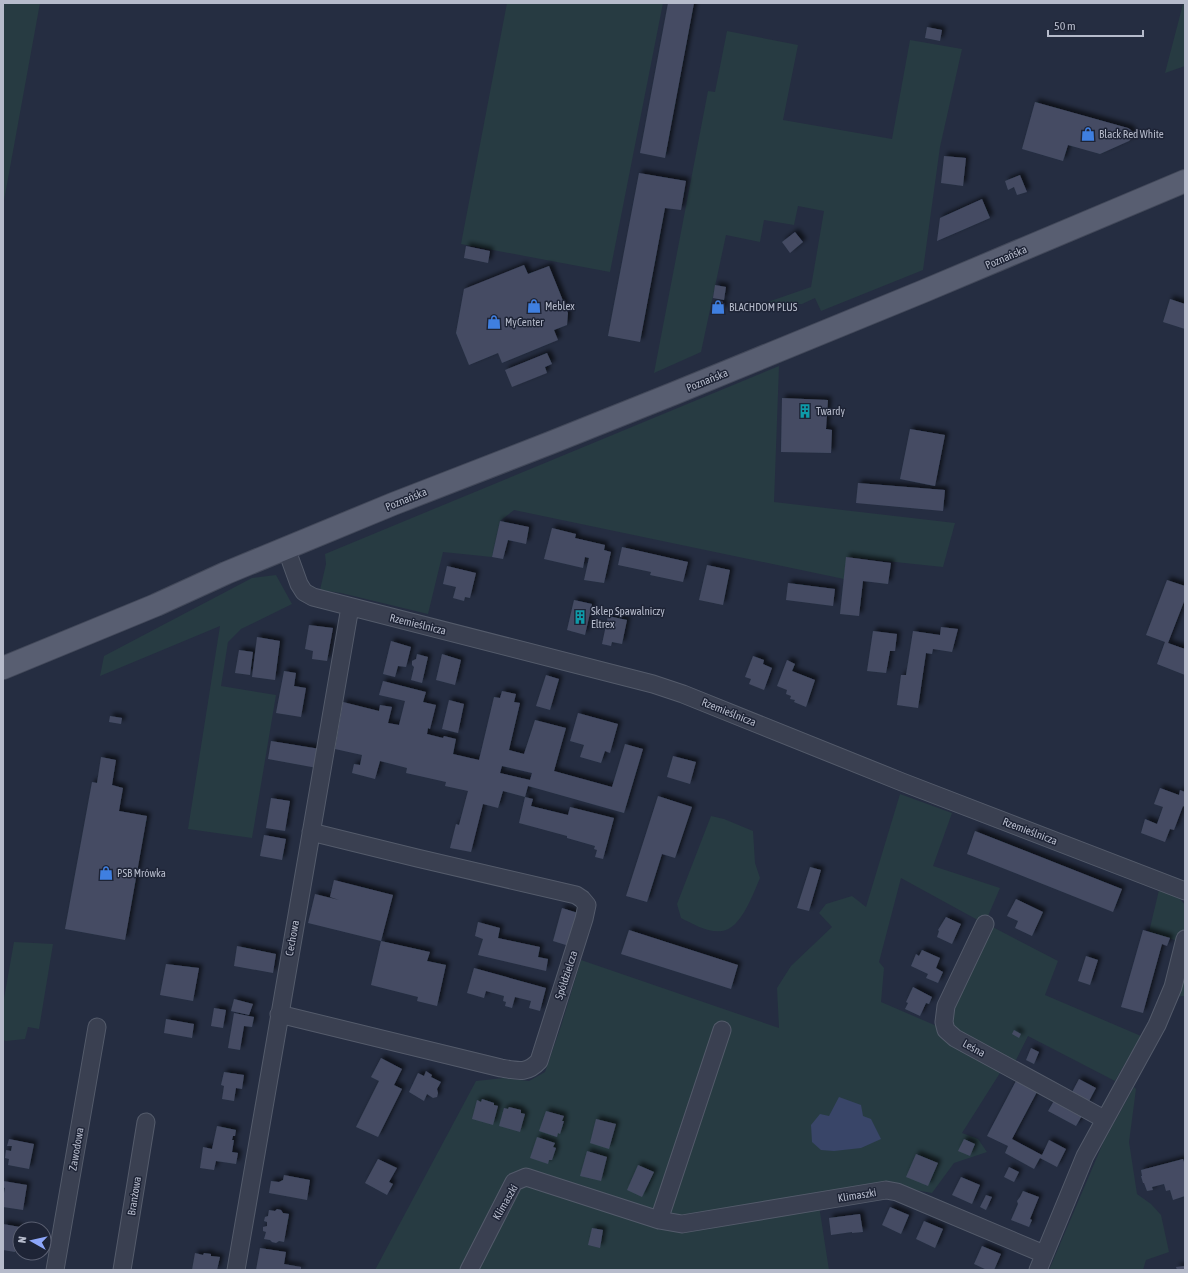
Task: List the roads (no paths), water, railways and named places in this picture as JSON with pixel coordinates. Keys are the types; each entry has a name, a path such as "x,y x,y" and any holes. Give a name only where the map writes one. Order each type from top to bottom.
{"main road":[{"name":"Poznańska","path":"3,668 156,605 226,572 550,443 902,300 1185,181"}],"street":[{"name":"Rzemieślnicza","path":"286,548 299,584 304,592 313,597 653,684 690,697 909,785 1185,891"},
{"name":"Cechowa","path":"236,1270 350,607"},
{"name":"Spółdzielcza","path":"279,1014 519,1072 532,1068 539,1061 584,919 587,905 576,895 311,832"},
{"name":"Leśna","path":"985,924 946,1006 944,1022 946,1030 955,1038 1104,1119"},
{"path":"1038,1270 1085,1156 1157,1025 1173,987 1185,939"},
{"name":"Zawodowa","path":"55,1270 97,1028"},
{"path":"659,1220 722,1030"},
{"name":"Branżowa","path":"122,1270 146,1122"},
{"name":"Klimaszki","path":"468,1270 514,1182 526,1177 659,1220 682,1224 886,1190 897,1192 1044,1254"}],"water":[{"path":"839,1097 861,1105 863,1116 871,1119 881,1139 861,1148 834,1151 821,1150 812,1142 811,1125 820,1114 829,1116"}],"place":[{"name":"Black Red White","path":"1088,134"},
{"name":"Meblex","path":"534,306"},
{"name":"BLACHDOM PLUS","path":"718,307"},
{"name":"MyCenter","path":"494,322"},
{"name":"Twardy","path":"805,411"},
{"name":"Sklep Spawalniczy Eltrex","path":"580,617"},
{"name":"PSB Mrówka","path":"106,873"}]}
